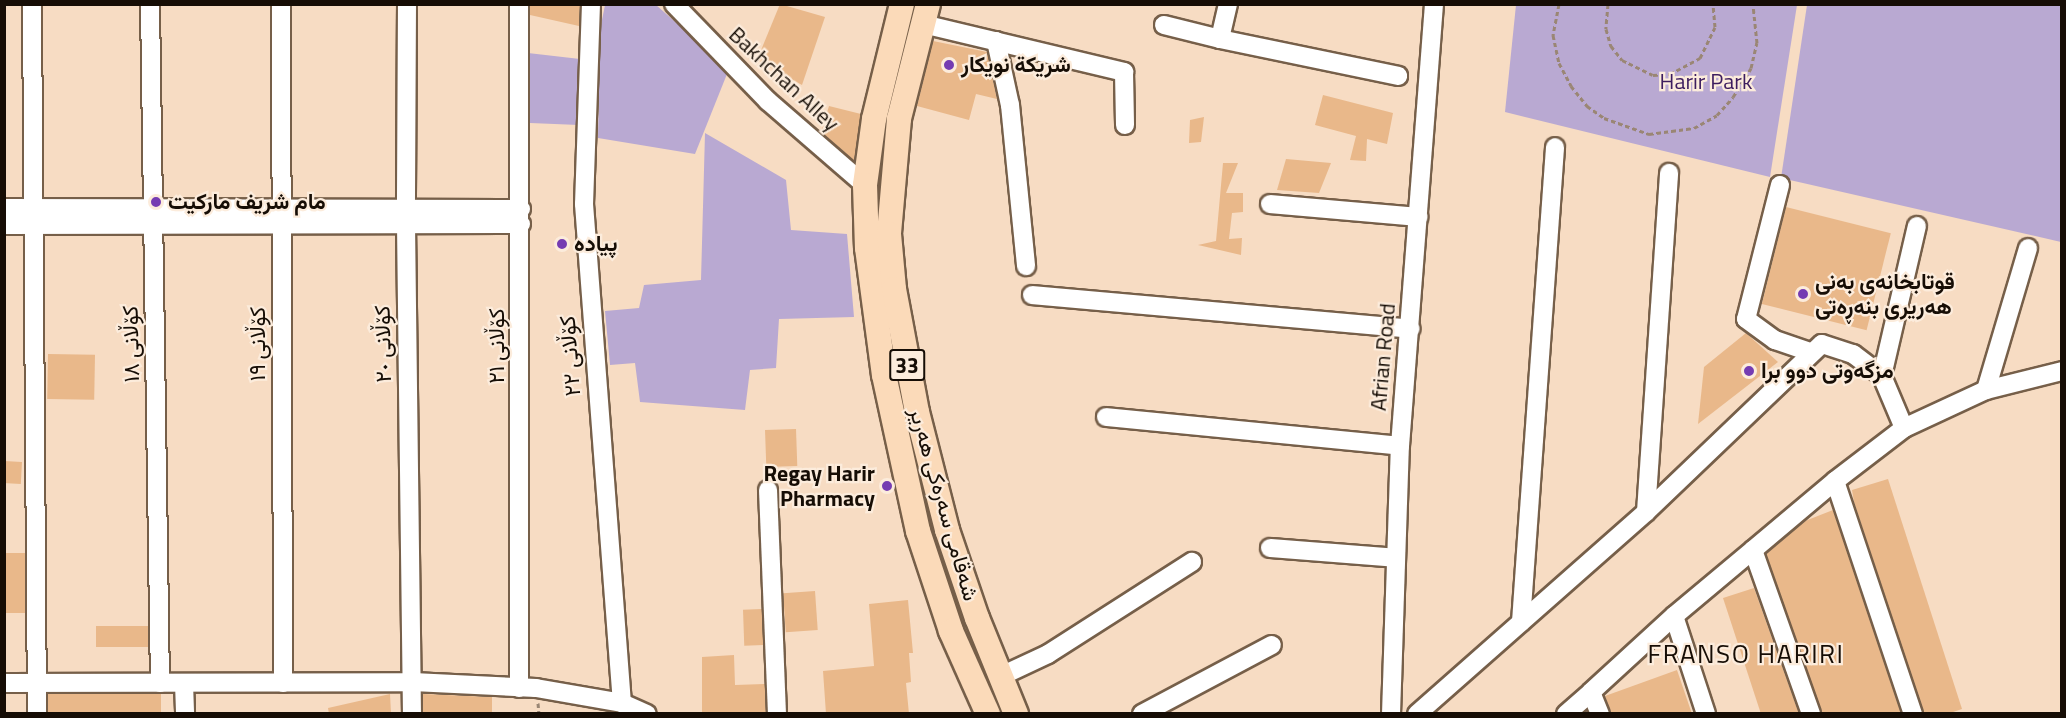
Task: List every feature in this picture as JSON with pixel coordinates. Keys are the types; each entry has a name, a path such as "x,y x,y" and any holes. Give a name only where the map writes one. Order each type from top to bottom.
{"main road":[{"name":"شەقامی سەرەکی هەریر","path":"902,4 874,119 865,185 867,248 884,375 918,531 951,631 988,714"},
{"name":"شەقامی سەرەکی هەریر","path":"925,14 899,119 894,163 889,234 894,289 917,412 947,530 999,677 1016,714"}],"street":[{"path":"32,4 36,216 37,714"},
{"name":"کۆڵانی ١٨","path":"150,4 160,683"},
{"name":"کۆڵانی ١٩","path":"281,4 283,682"},
{"name":"کۆڵانی ٢٠","path":"407,4 406,216 412,714"},
{"name":"کۆڵانی ٢١","path":"519,4 521,216 519,688"},
{"name":"کۆڵانی ٢٢","path":"591,4 584,204 622,703"},
{"name":"Bakhchan Alley","path":"674,4 768,101 865,185"},
{"path":"1220,39 1228,4"},
{"name":"Afrian Road","path":"1391,714 1400,446 1434,4"},
{"path":"925,14 996,41 1124,72 1125,125"},
{"path":"1164,25 1398,76"},
{"path":"996,41 1010,105 1026,266"},
{"path":"1521,622 1555,147"},
{"path":"1646,512 1669,173"},
{"path":"1780,185 1746,319 1775,340 1810,352"},
{"path":"1270,204 1418,217"},
{"path":"4,208 36,216 521,216"},
{"path":"4,225 36,216"},
{"path":"1882,376 1917,226"},
{"path":"1986,390 2028,248"},
{"path":"1032,295 1410,328"},
{"path":"1417,714 1646,512 1810,352 1822,344 1853,354 1882,376 1904,428"},
{"path":"1566,714 1674,616 1835,481 1904,428 1986,390 2061,371"},
{"path":"1106,417 1400,446"},
{"path":"1835,481 1913,714"},
{"path":"768,490 777,714"},
{"path":"1270,548 1396,558"},
{"path":"1753,550 1811,714"},
{"path":"999,677 1048,654 1192,562"},
{"path":"1674,616 1706,714"},
{"path":"1142,714 1272,645"},
{"path":"4,684 413,682 519,688 622,703 647,714"},
{"path":"184,683 185,714"},
{"path":"1592,692 1600,714"}],"path":[{"path":"1559,4 1553,35 1559,63 1571,86 1587,106 1604,118 1649,134 1694,128 1717,115 1733,97 1751,68 1757,43 1753,4"},
{"path":"1608,4 1606,30 1611,46 1622,60 1653,75 1670,74 1700,58 1715,27 1713,4"}],"green space":[{"path":"605,5 656,5 729,69 695,154 598,138 600,30"},
{"name":"Harir Park","path":"1516,5 1797,5 1770,177 1505,112"},
{"path":"1807,5 2061,5 2061,242 1781,178"},
{"path":"528,53 580,59 579,125 530,123"},
{"path":"705,133 786,180 791,230 847,234 854,317 779,319 776,368 750,370 745,410 640,402 635,363 610,365 605,311 639,308 644,285 701,280"}],"building":[{"path":"530,4 580,4 579,26 530,15"},
{"path":"780,4 825,17 802,85 757,60"},
{"path":"933,41 987,52 997,99 976,94 969,120 917,106"},
{"path":"1323,95 1393,113 1387,144 1367,139 1366,161 1350,160 1356,136 1315,125"},
{"path":"829,106 861,114 854,161 821,132"},
{"path":"1204,117 1201,142 1189,143 1190,120"},
{"path":"1286,159 1331,163 1319,193 1277,190"},
{"path":"1223,163 1238,163 1226,193 1243,193 1243,212 1232,213 1229,239 1242,238 1241,255 1198,245 1216,241"},
{"path":"1786,207 1891,233 1867,330 1762,304"},
{"path":"1746,333 1778,362 1698,424 1704,367"},
{"path":"48,354 95,355 94,400 47,399"},
{"path":"796,429 797,466 766,467 765,430"},
{"path":"4,461 22,462 21,484 4,483"},
{"path":"1888,479 1962,709 1947,714 1924,714 1854,502 1852,490"},
{"path":"1833,510 1901,714 1822,714 1766,554 1805,521"},
{"path":"4,553 25,553 25,613 4,613"},
{"path":"1754,588 1799,714 1761,714 1723,598"},
{"path":"815,591 818,630 786,632 783,593"},
{"path":"908,600 913,653 909,653 911,682 906,683 909,714 826,714 823,671 874,666 869,604"},
{"path":"762,609 763,645 744,646 743,610"},
{"path":"96,626 148,626 148,647 96,647"},
{"path":"734,655 735,685 765,684 766,714 702,714 702,657"},
{"path":"1677,670 1692,714 1611,714 1605,696"},
{"path":"48,694 161,694 161,714 48,714"},
{"path":"390,694 391,714 329,714 328,708"},
{"path":"423,694 492,697 492,714 423,714"}],"place":[{"name":"شريكة نويكار","path":"949,65"},
{"name":"مام شریف مارکیت","path":"156,202"},
{"name":"پیادە","path":"562,244"},
{"name":"قوتابخانەی بەنی هەریری بنەڕەتی","path":"1803,294"},
{"name":"مزگەوتی دوو برا","path":"1749,371"},
{"name":"Regay Harir Pharmacy","path":"887,486"}],"district":[{"name":"FRANSO HARIRI","path":"1746,654"}]}
